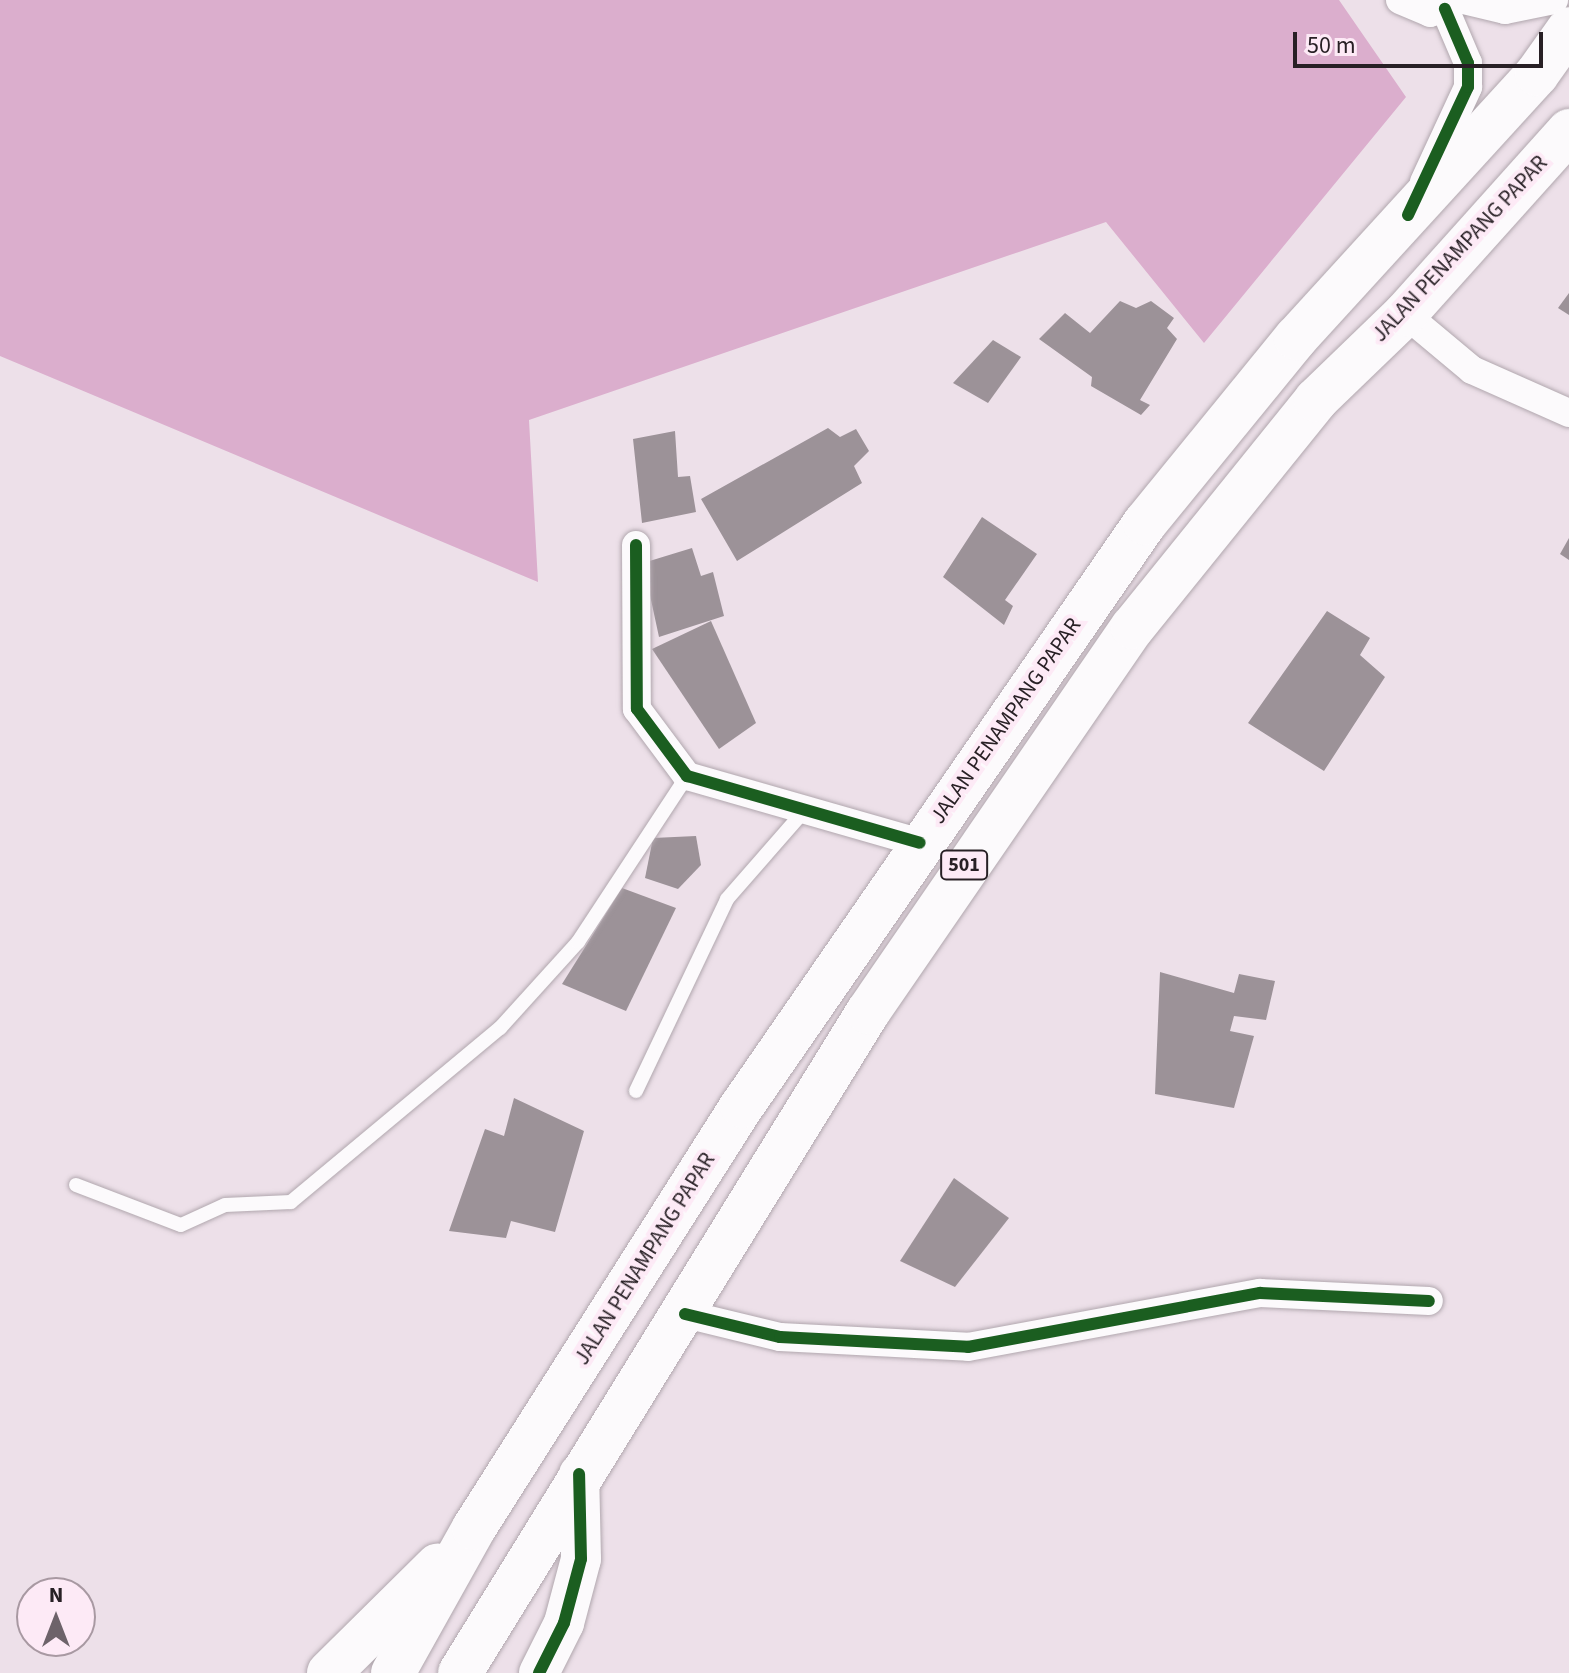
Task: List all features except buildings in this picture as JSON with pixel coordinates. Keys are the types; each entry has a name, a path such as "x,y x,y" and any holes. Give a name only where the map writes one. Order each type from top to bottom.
{"main road":[{"name":"JALAN PENAMPANG PAPAR","path":"393,1673 474,1528 742,1106 920,843 1145,523 1296,338 1408,215 1569,29"},
{"name":"JALAN PENAMPANG PAPAR","path":"460,1673 579,1474 685,1314 965,863 1133,627 1316,400 1405,314 1551,160 1569,131"},
{"path":"329,1673 474,1528"}],"street":[{"path":"1400,0 1415,11 1454,3 1505,10 1554,0"},
{"path":"1408,215 1468,87 1468,63 1454,3"},
{"path":"1405,314 1472,370 1569,413"},
{"path":"636,545 637,709 687,776 920,843"},
{"path":"685,1314 780,1337 968,1347 1260,1293 1429,1301"},
{"path":"539,1673 564,1623 581,1559 579,1474"}],"lane":[{"path":"76,1185 181,1225 225,1205 291,1202 500,1028 578,942 687,776"},
{"path":"636,1091 727,899 805,810"}],"shaded area":[{"path":"0,0 1339,0 1406,97 1204,343 1106,222 529,420 538,582 0,356"}],"cycle path":[{"path":"1408,215 1468,87 1468,63 1445,9"},
{"path":"636,545 637,709 687,776 920,843"},
{"path":"685,1314 780,1337 968,1347 1260,1293 1429,1301"},
{"path":"539,1673 564,1623 581,1559 579,1474"}]}
